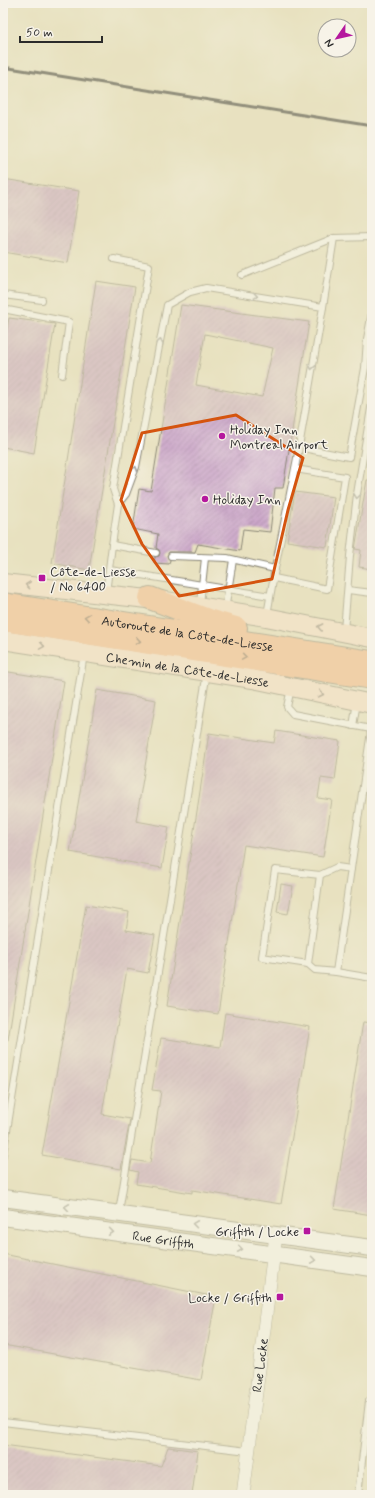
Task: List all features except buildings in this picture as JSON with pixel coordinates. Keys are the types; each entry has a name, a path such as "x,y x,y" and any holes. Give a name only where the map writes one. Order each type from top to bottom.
{"highway":[{"path":"150,598 325,662 372,684"},
{"name":"Autoroute de la Côte-de-Liesse","path":"3,604 325,662 372,678"},
{"name":"Autoroute de la Côte-de-Liesse","path":"3,620 325,662 372,662"}],"main road":[{"path":"3,583 100,593 106,595 150,598 266,617 372,638"},
{"name":"Chemin de la Côte-de-Liesse","path":"3,640 207,672 292,687 365,703"}],"street":[{"name":"Rue Griffith","path":"3,1198 372,1248"},
{"name":"Rue Griffith","path":"3,1217 372,1268"},
{"name":"Rue Locke","path":"243,1495 276,1235"}],"lane":[{"path":"242,275 334,238 372,237"},
{"path":"266,617 295,469 334,238"},
{"path":"106,595 118,504 113,489 149,266 114,259"},
{"path":"118,504 126,494 136,467 167,305 190,292 206,288 322,307"},
{"path":"3,295 42,300"},
{"path":"3,309 69,322 62,375"},
{"path":"308,449 349,457 365,368 372,312"},
{"path":"343,632 357,494 372,402"},
{"path":"274,578 327,589 345,477 295,469"},
{"path":"112,545 156,553"},
{"path":"171,556 233,560 275,569"},
{"path":"200,606 206,558"},
{"path":"225,610 233,560"},
{"path":"110,570 270,596"},
{"path":"348,590 372,593"},
{"path":"3,1155 84,652"},
{"path":"119,1214 207,672"},
{"path":"292,687 287,707 293,714 353,726 371,727 336,972"},
{"path":"353,726 365,703"},
{"path":"364,777 372,778"},
{"path":"351,868 338,867 320,875 275,870 262,957 308,964 315,970 372,978"},
{"path":"308,964 320,875"},
{"path":"358,1495 369,1401 372,1401"},
{"path":"3,1422 248,1451"}],"highlighted area":[{"path":"236,415 303,458 288,510 272,579 179,596 142,544 121,500 142,433"}],"railway":[{"path":"3,67 372,126"}],"place":[{"name":"Holiday Inn Montreal Airport","path":"222,436"},
{"name":"Holiday Inn","path":"205,499"},
{"name":"Côte-de-Liesse / No 6400","path":"42,578"},
{"name":"Griffith / Locke","path":"307,1231"},
{"name":"Locke / Griffith","path":"280,1297"}]}
